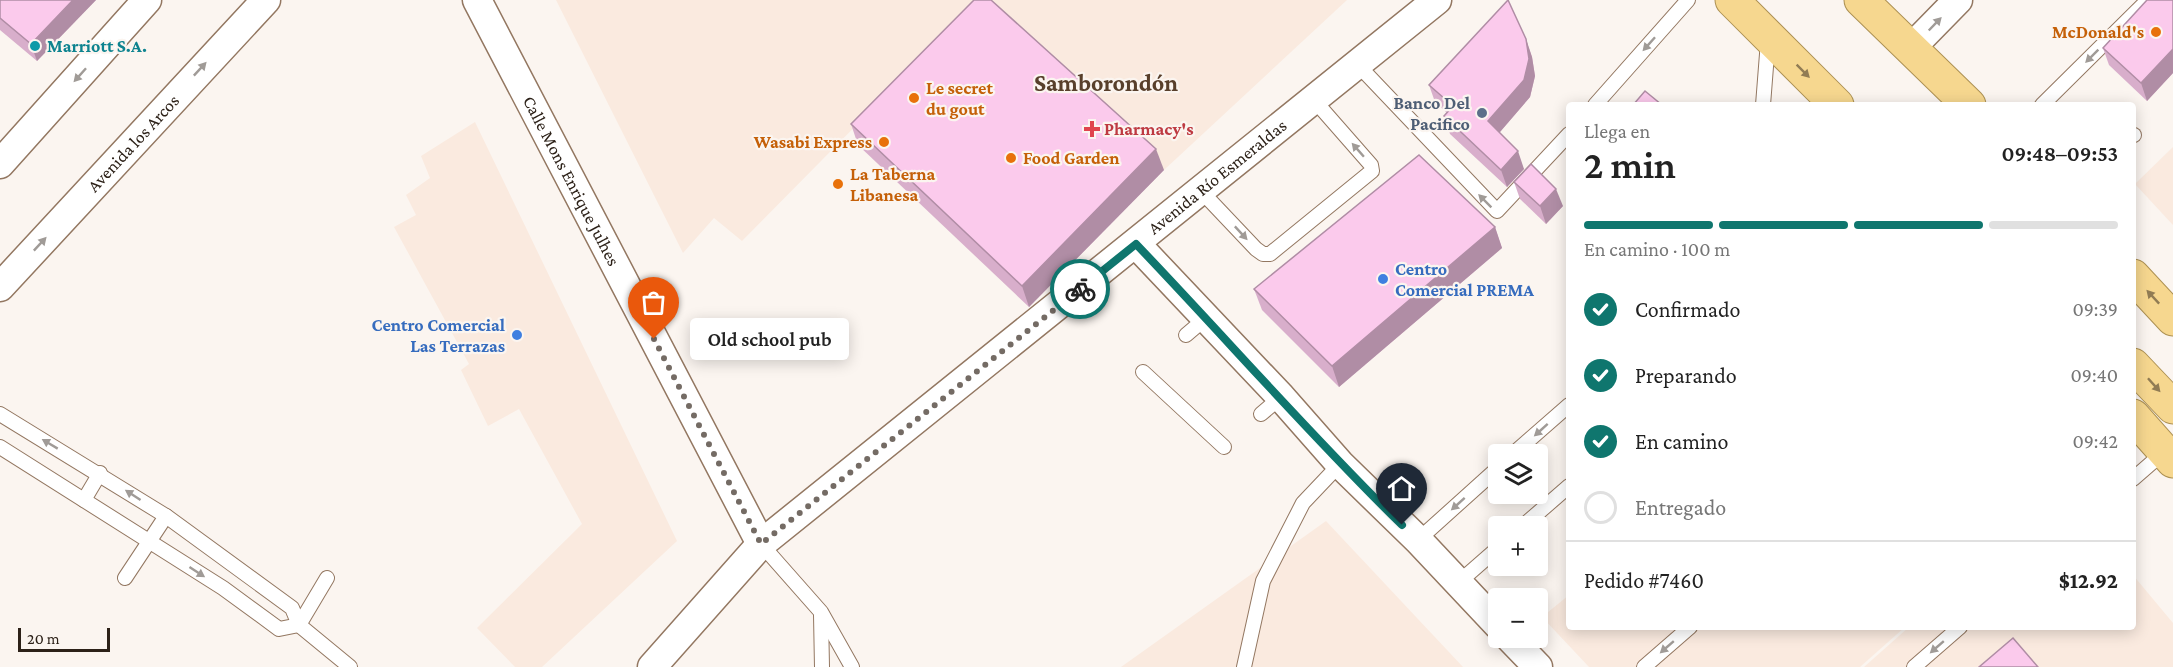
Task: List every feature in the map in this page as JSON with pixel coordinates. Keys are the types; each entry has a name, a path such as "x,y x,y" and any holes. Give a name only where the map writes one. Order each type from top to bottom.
{"highway":[{"path":"1732,0 1834,102"},
{"path":"1878,5 1911,48 1966,102"},
{"path":"2136,279 2173,319"},
{"path":"2136,368 2173,407"},
{"path":"2136,419 2169,457"}],"street":[{"path":"0,164 147,0"},
{"name":"Avenida los Arcos","path":"0,286 266,0"},
{"name":"Avenida Río Esmeraldas","path":"652,667 761,544 1437,0"},
{"path":"1911,48 1958,0"},
{"name":"Calle Mons Enrique Julhes","path":"481,3 761,544"},
{"path":"1136,244 1196,326 1271,406 1340,464 1418,540 1488,614"},
{"path":"1520,648 1538,667"}],"lane":[{"path":"1597,102 1688,0"},
{"path":"2045,102 2148,0"},
{"path":"1763,102 1768,36"},
{"path":"1358,65 1497,211 1566,137"},
{"path":"1201,191 1256,249 1263,254 1270,254 1372,171 1371,165 1314,100"},
{"path":"1143,372 1224,447"},
{"path":"1525,444 1566,408"},
{"path":"0,414 100,473 166,516 292,608 299,625 350,667"},
{"path":"0,447 148,540 279,629 299,625 327,578"},
{"path":"2136,477 2169,457"},
{"path":"1244,667 1263,581 1303,503 1340,464"},
{"path":"84,500 100,473"},
{"path":"1418,540 1488,477"},
{"path":"1534,516 1566,489"},
{"path":"125,578 166,516"},
{"path":"761,544 821,612 852,667"},
{"path":"1458,583 1488,557"},
{"path":"821,612 822,667"},
{"path":"1644,667 1687,630"},
{"path":"1914,667 1957,630"}],"shaded area":[{"path":"556,0 980,0 742,241 714,218 683,253"},
{"path":"984,0 1347,0 1164,170"},
{"path":"475,122 677,541 542,667 515,667 477,628 582,524 519,409 488,426 461,370 469,364 394,227 416,215 406,195 430,178 421,156"},
{"path":"2173,147 2173,225 2136,185"},
{"path":"1326,521 1463,667 1121,667"},
{"path":"2136,579 2173,623 2173,667 1864,667 1906,630 2136,630"},
{"path":"1566,597 1566,630 1902,630 1860,667 1589,667 1548,623 1548,612"}],"building":[{"path":"0,0 73,0 31,44 0,18"},
{"name":"Food Garden","path":"974,0 991,0 1156,149 1022,286 851,124"},
{"name":"Banco Del Pacifico","path":"1508,0 1526,39 1529,59 1524,80 1488,121 1518,151 1501,170 1444,116 1453,106 1429,85"},
{"name":"McDonald's","path":"2147,0 2173,0 2173,49 2141,83 2103,48"},
{"path":"1645,91 1658,102 1636,102"},
{"name":"Centro Comercial PREMA","path":"1419,155 1495,227 1332,366 1254,289"},
{"path":"1531,164 1556,189 1540,206 1514,182"},
{"path":"2013,638 2038,667 1979,667"}],"way so far":[{"path":"654,339 761,544 1080,289"}],"place":[{"name":"McDonald's","path":"2156,32"},
{"name":"Marriott S.A.","path":"35,46"},
{"name":"Le secret du gout","path":"914,98"},
{"name":"Banco Del Pacifico","path":"1482,113"},
{"name":"Pharmacy's","path":"1092,129"},
{"name":"Wasabi Express","path":"884,142"},
{"name":"Food Garden","path":"1011,158"},
{"name":"La Taberna Libanesa","path":"838,184"},
{"name":"Centro Comercial PREMA","path":"1383,279"},
{"name":"Centro Comercial Las Terrazas","path":"517,335"},
{"name":"Old school pub","path":"654,339"}],"district":[{"name":"Samborondón","path":"1106,83"}],"route":[{"path":"1080,289 1136,244 1281,397 1340,464 1402,525"}]}
